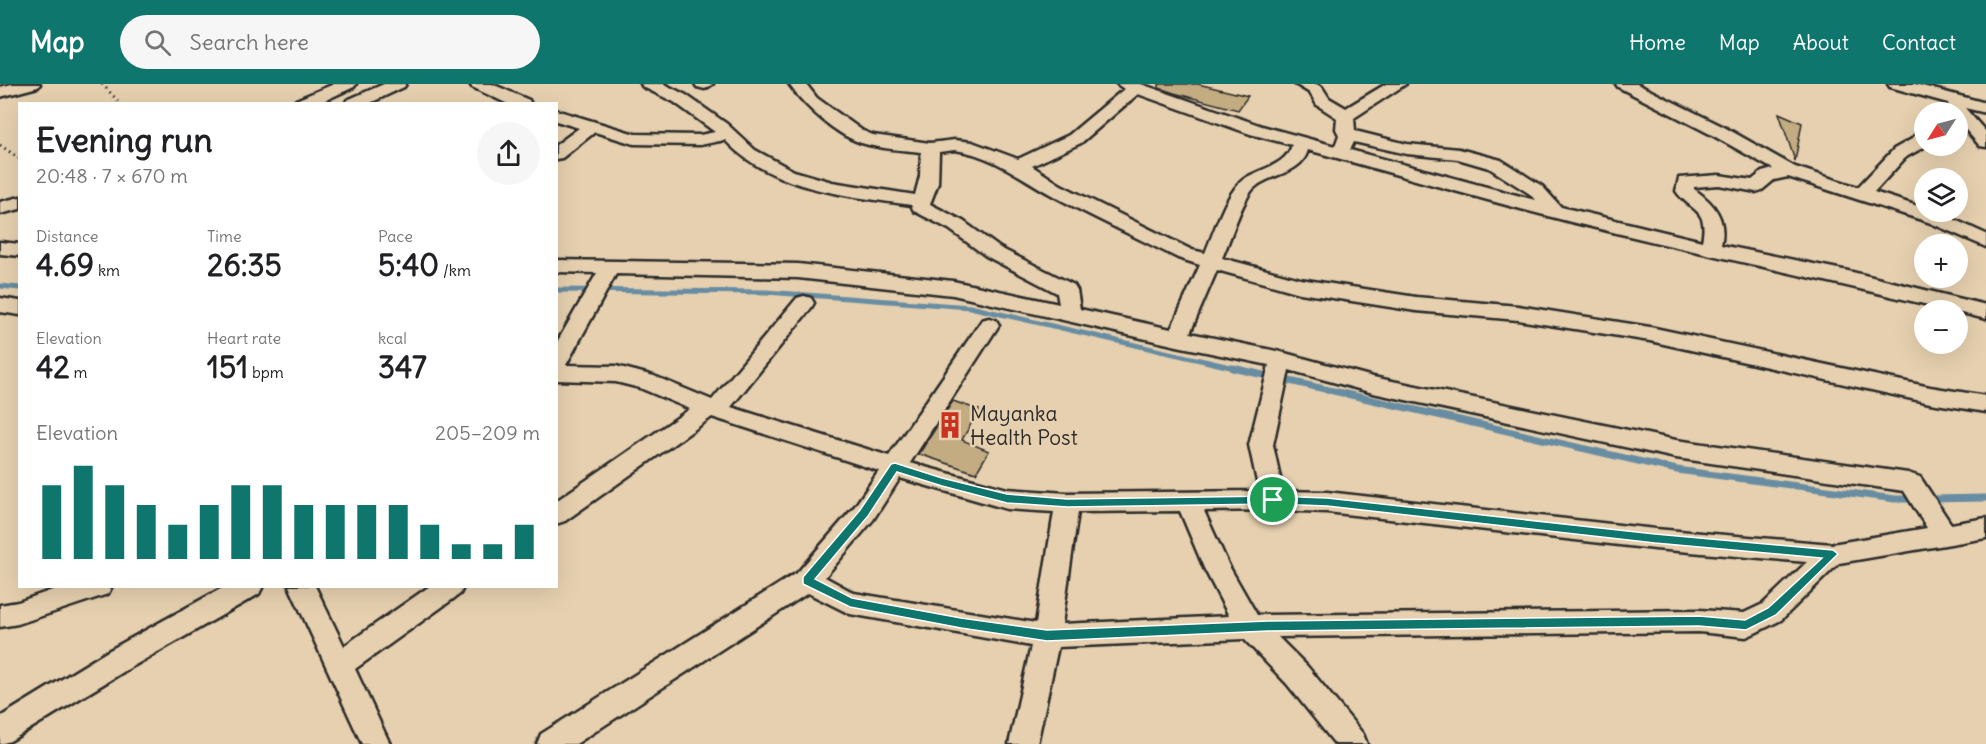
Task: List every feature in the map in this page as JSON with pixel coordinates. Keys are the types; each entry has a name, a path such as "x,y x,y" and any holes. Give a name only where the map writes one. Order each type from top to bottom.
{"street":[{"path":"0,92 32,84"},
{"path":"307,102 348,84"},
{"path":"358,102 398,84"},
{"path":"478,84 518,102"},
{"path":"649,84 670,93 729,135 750,155 783,172 835,189 920,201"},
{"path":"797,84 811,102 857,135 869,140 930,148 955,145 972,147 1019,166 1055,189 1185,254 1300,286 1416,304 1518,313 1650,334 1930,395 1986,404"},
{"path":"1303,84 1316,90 1323,101 1346,116"},
{"path":"1346,116 1398,84"},
{"path":"1624,84 1718,131 1790,171 1935,218 1986,241"},
{"path":"1896,84 1940,102"},
{"path":"1019,166 1075,139 1130,86 1256,130 1554,211 1986,312"},
{"path":"1968,108 1986,108"},
{"path":"558,116 634,139 700,140 729,135"},
{"path":"1346,116 1345,129 1348,135"},
{"path":"1968,122 1986,142"},
{"path":"558,152 591,127"},
{"path":"1340,153 1348,135"},
{"path":"1348,135 1407,149 1459,154 1495,164 1536,190 1554,211"},
{"path":"1177,339 1242,190 1260,176 1291,162 1297,157 1302,142"},
{"path":"1862,194 1900,153 1914,145"},
{"path":"920,201 925,196 929,185 930,148"},
{"path":"1710,249 1716,231 1713,216 1685,191 1684,182 1719,180 1756,186 1768,176 1790,171"},
{"path":"920,201 923,209 956,225 993,252 1067,291 1070,314"},
{"path":"0,208 18,204"},
{"path":"0,248 18,250"},
{"path":"558,266 608,272 798,271 953,288 1177,339 1279,371 1373,385 1677,449 1918,494 1946,536"},
{"path":"608,272 561,373 616,374 636,379 712,409 942,482 1007,499 1067,503 1273,500 1327,502 1655,539 1833,554 1986,528"},
{"path":"558,513 712,409 804,303"},
{"path":"0,305 18,308"},
{"path":"551,744 807,580 864,513 989,325"},
{"path":"1273,500 1262,445 1279,371"},
{"path":"1023,744 1047,636 1067,503"},
{"path":"1189,503 1216,568 1250,627 1297,675 1353,744"},
{"path":"807,580 850,603 1047,636 1250,627 1699,621 1746,625 1772,612 1833,554"},
{"path":"0,616 18,613 93,588"},
{"path":"0,732 118,660 246,588"},
{"path":"303,588 376,744"},
{"path":"339,665 449,588"}],"path":[{"path":"102,84 119,102"},
{"path":"0,145 18,158"}],"building":[{"path":"1159,84 1198,84 1248,96 1238,110 1174,93 1159,88"},
{"path":"1779,113 1802,123 1795,161"},
{"name":"Mayanka Health Post","path":"953,401 979,410 962,440 989,451 976,473 919,454"}],"waterway":[{"path":"0,286 18,288"},
{"path":"558,290 766,292 970,307 1239,369"},
{"path":"1233,368 1677,470 1895,499 1916,499"},
{"path":"1927,499 1986,498"}],"place":[{"name":"Mayanka Health Post","path":"950,425"}],"route":[{"path":"895,467 1007,499 1067,503 1273,500 1327,502 1655,539 1833,554 1772,612 1746,625 1699,621 1268,626 1047,636 850,603 807,580 864,513 895,467"}]}
